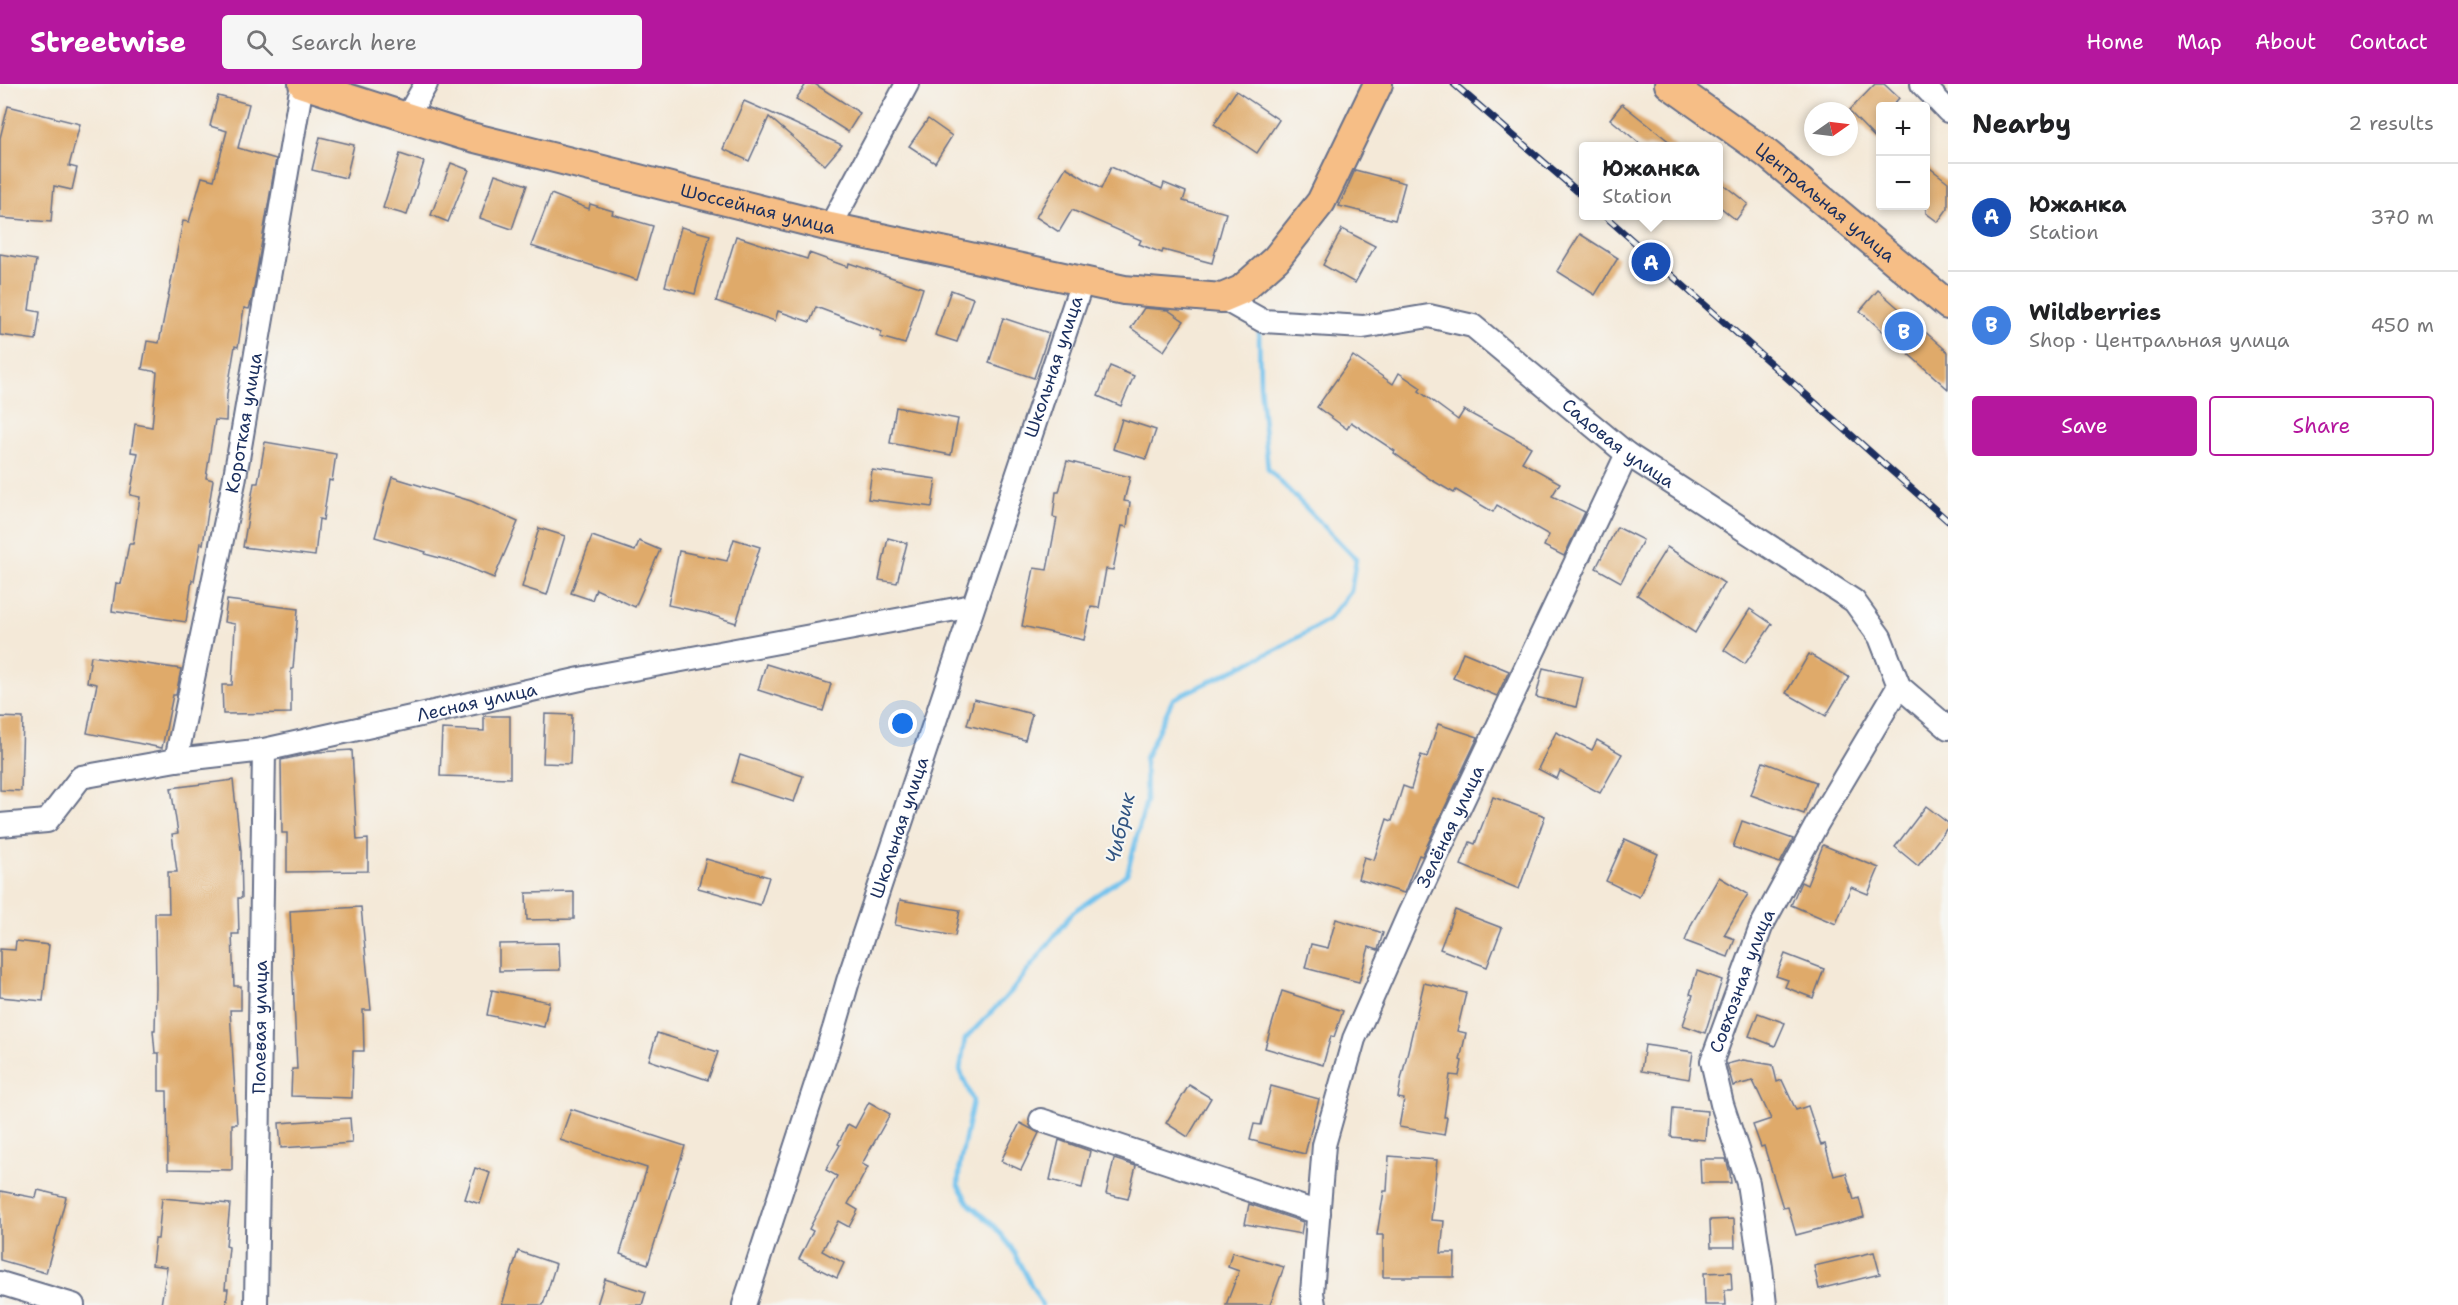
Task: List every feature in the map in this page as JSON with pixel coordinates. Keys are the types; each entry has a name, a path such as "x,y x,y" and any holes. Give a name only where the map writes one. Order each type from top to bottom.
{"main road":[{"name":"Шоссейная улица","path":"302,84 463,135 830,227 1124,290 1222,298"},
{"path":"1222,298 1240,290 1275,259 1321,202 1378,84"},
{"name":"Центральная улица","path":"1669,84 1766,153 1948,305"}],"street":[{"name":"Короткая улица","path":"176,760 234,482 302,84"},
{"path":"407,117 426,84"},
{"path":"830,227 907,84"},
{"path":"1922,84 1948,111"},
{"name":"Школьная улица","path":"744,1305 848,981 1082,282"},
{"name":"Садовая улица","path":"1222,298 1263,321 1363,327 1429,316 1473,326 1627,454 1854,602 1880,637 1899,686 1948,728"},
{"name":"Зелёная улица","path":"1314,1305 1312,1293 1324,1145 1354,1039 1409,914 1627,454"},
{"name":"Лесная улица","path":"0,825 47,821 81,777 176,760 264,750 585,678 972,606"},
{"name":"Совхозная улица","path":"1764,1305 1761,1268 1748,1183 1722,1104 1712,1061 1761,927 1818,822 1899,686"},
{"name":"Полевая улица","path":"256,1305 264,750"},
{"path":"1041,1120 1319,1213"},
{"path":"0,1283 73,1305"}],"building":[{"path":"806,84 815,84 860,113 848,132 796,99"},
{"path":"1875,84 1884,84 1899,98 1896,102 1876,102 1876,139 1858,120 1858,102"},
{"path":"1236,91 1279,120 1257,153 1214,124"},
{"path":"218,96 249,104 238,148 276,159 252,299 249,309 244,308 238,347 235,346 227,394 226,421 215,420 206,478 213,480 203,544 201,543 194,581 192,580 186,622 112,611 116,583 121,584 129,544 133,544 140,497 130,495 138,453 131,452 135,424 152,427 157,372 142,369 147,341 159,343 183,221 189,222 202,177 214,180 227,131 210,126"},
{"path":"744,101 842,145 825,165 769,117 749,161 723,149"},
{"path":"1622,104 1670,142 1638,142 1610,119"},
{"path":"8,106 80,124 69,166 77,168 72,190 54,186 51,222 0,218 0,138"},
{"path":"928,119 952,136 935,163 909,146"},
{"path":"320,137 354,145 346,178 312,170"},
{"path":"400,154 424,162 407,215 383,208"},
{"path":"451,163 469,170 448,222 431,215"},
{"path":"1066,167 1101,189 1111,167 1162,189 1164,183 1186,192 1183,201 1226,213 1212,263 1163,250 1162,253 1139,244 1141,240 1072,210 1059,232 1036,217"},
{"path":"1930,168 1948,182 1948,208 1938,222 1926,213 1926,210 1930,210"},
{"path":"1355,170 1405,183 1395,220 1339,206"},
{"path":"495,174 527,185 512,229 480,218"},
{"path":"1723,184 1748,204 1736,220 1723,209"},
{"path":"551,194 589,209 590,204 613,211 612,214 653,226 637,280 531,246"},
{"path":"681,227 710,235 695,294 665,286"},
{"path":"1342,229 1375,246 1355,283 1323,265"},
{"path":"1580,234 1618,258 1595,295 1557,271"},
{"path":"736,236 807,259 809,253 848,267 849,263 923,288 905,344 880,337 882,332 816,307 810,322 778,311 775,321 716,301"},
{"path":"0,254 36,260 29,310 40,312 36,340 0,335"},
{"path":"951,290 973,298 957,342 935,335"},
{"path":"1878,290 1948,352 1948,389 1860,311"},
{"path":"1144,308 1168,310 1184,321 1164,351 1131,328"},
{"path":"1003,318 1049,333 1034,378 989,363"},
{"path":"1353,356 1393,384 1399,373 1421,388 1419,391 1458,420 1464,410 1531,447 1522,462 1560,483 1552,496 1585,512 1564,556 1544,546 1549,535 1497,505 1493,512 1456,490 1454,493 1430,479 1394,453 1395,451 1351,422 1347,429 1317,407"},
{"path":"1110,366 1134,376 1121,406 1098,396"},
{"path":"896,407 958,419 951,455 890,443"},
{"path":"1122,419 1156,430 1146,459 1113,449"},
{"path":"265,442 336,454 332,481 329,480 323,520 319,519 315,556 243,547 254,483 258,483"},
{"path":"1067,461 1130,477 1124,501 1130,502 1127,527 1122,526 1113,570 1106,569 1099,608 1091,607 1084,640 1022,626 1034,568 1047,570 1057,518 1053,517 1056,492 1059,492"},
{"path":"872,470 936,479 932,507 868,499"},
{"path":"392,477 471,501 518,522 494,578 455,562 425,554 426,552 375,537"},
{"path":"1617,527 1643,540 1621,582 1596,568"},
{"path":"539,528 565,536 547,595 522,587"},
{"path":"592,536 635,551 639,541 660,550 635,607 596,589 592,600 571,593"},
{"path":"888,538 907,543 897,583 879,580"},
{"path":"734,539 760,547 736,623 668,605 679,551 727,561"},
{"path":"1667,547 1724,583 1695,633 1637,595"},
{"path":"227,600 298,609 293,669 291,669 291,713 223,714 222,685 232,685 235,624 224,622"},
{"path":"1750,609 1772,624 1745,664 1724,650"},
{"path":"1463,652 1509,671 1497,696 1453,678"},
{"path":"1809,654 1849,677 1826,716 1786,693"},
{"path":"91,656 181,669 162,748 87,733 97,684 87,682"},
{"path":"766,664 831,684 823,711 758,690"},
{"path":"1543,668 1583,677 1576,707 1536,697"},
{"path":"974,699 1032,714 1025,740 967,725"},
{"path":"545,714 572,715 570,764 543,763"},
{"path":"484,716 510,716 510,778 440,776 442,729 484,731"},
{"path":"0,717 23,718 21,791 0,790"},
{"path":"1438,724 1478,737 1422,856 1419,855 1404,893 1358,879 1364,857 1374,860 1387,819 1392,821 1403,786 1411,789 1421,755 1427,757"},
{"path":"1556,732 1592,750 1597,740 1622,754 1600,793 1560,771 1557,779 1538,769"},
{"path":"352,750 357,840 368,839 368,871 287,872 287,833 282,833 281,760 318,752"},
{"path":"740,755 803,776 794,802 732,782"},
{"path":"1763,762 1816,782 1804,814 1751,795"},
{"path":"233,780 241,851 242,898 238,898 239,934 232,934 234,986 241,986 241,1010 230,1010 237,1124 232,1124 232,1170 168,1169 167,1091 159,1091 159,1053 155,1053 153,1030 155,1030 156,987 155,913 169,913 168,872 177,872 172,834 178,833 171,788"},
{"path":"1493,797 1545,816 1519,889 1461,865 1470,842 1475,844"},
{"path":"1926,806 1948,823 1948,827 1918,866 1895,847"},
{"path":"1742,821 1793,839 1780,863 1733,847"},
{"path":"1625,839 1658,854 1639,897 1606,881"},
{"path":"1823,845 1879,868 1868,894 1851,887 1836,924 1791,905 1801,882 1807,885"},
{"path":"706,859 769,877 760,905 698,888"},
{"path":"1719,877 1748,894 1724,935 1735,939 1728,957 1685,941 1692,923"},
{"path":"574,892 574,919 527,920 526,893"},
{"path":"900,900 960,910 955,936 895,925"},
{"path":"361,907 371,1010 363,1010 364,1051 353,1051 352,1098 291,1096 292,1069 297,1069 290,911"},
{"path":"1455,910 1502,928 1487,967 1440,949"},
{"path":"1336,919 1383,933 1378,950 1369,947 1359,982 1305,968 1311,944 1328,948"},
{"path":"16,941 49,945 43,1001 0,997 0,949 15,950"},
{"path":"559,943 560,970 499,971 499,944"},
{"path":"1785,954 1824,969 1813,998 1785,987 1788,980 1776,976"},
{"path":"1697,971 1722,980 1705,1033 1683,1025 1693,995 1690,994"},
{"path":"1424,983 1466,993 1457,1031 1466,1033 1460,1060 1462,1061 1459,1076 1450,1075 1444,1135 1399,1127 1404,1099 1398,1098 1401,1080"},
{"path":"492,990 549,1002 544,1027 487,1015"},
{"path":"1282,991 1343,1011 1334,1037 1331,1036 1323,1065 1265,1048"},
{"path":"1758,1013 1785,1023 1775,1046 1749,1036"},
{"path":"657,1033 718,1052 708,1080 649,1060"},
{"path":"1645,1045 1693,1052 1689,1079 1641,1071"},
{"path":"1743,1060 1773,1065 1777,1082 1782,1080 1796,1110 1808,1106 1821,1145 1825,1144 1834,1176 1846,1173 1854,1200 1859,1198 1864,1217 1796,1235 1788,1207 1783,1208 1764,1146 1761,1147 1753,1125 1771,1119 1753,1081 1733,1086 1727,1064"},
{"path":"1189,1085 1211,1098 1188,1137 1166,1123"},
{"path":"1271,1086 1319,1099 1305,1154 1250,1140 1254,1124 1261,1125"},
{"path":"869,1102 890,1114 862,1164 868,1167 848,1204 858,1210 849,1227 838,1221 822,1251 844,1263 837,1278 799,1259 813,1231 809,1229 837,1176 826,1170 840,1145 838,1144 848,1124 855,1128"},
{"path":"1673,1108 1707,1111 1705,1140 1671,1137"},
{"path":"571,1109 685,1146 648,1264 620,1254 647,1168 560,1140"},
{"path":"350,1118 352,1143 281,1148 279,1123"},
{"path":"1020,1123 1039,1133 1021,1170 1001,1161"},
{"path":"1059,1140 1090,1151 1082,1188 1050,1180"},
{"path":"1389,1156 1437,1160 1431,1220 1444,1221 1441,1253 1455,1253 1454,1277 1383,1277 1383,1235 1377,1235 1384,1191 1387,1191"},
{"path":"1114,1159 1136,1166 1128,1199 1106,1194"},
{"path":"1700,1159 1726,1159 1731,1183 1701,1183"},
{"path":"475,1168 490,1173 480,1204 465,1199"},
{"path":"38,1190 66,1197 46,1273 0,1260 0,1191 36,1198"},
{"path":"162,1198 230,1204 226,1246 229,1247 225,1289 228,1289 226,1305 161,1305 167,1267 152,1265 155,1239 158,1239"},
{"path":"1249,1204 1303,1222 1301,1234 1245,1224"},
{"path":"1734,1219 1735,1247 1711,1247 1710,1220"},
{"path":"518,1251 556,1264 543,1305 502,1305"},
{"path":"1232,1252 1284,1267 1270,1305 1226,1305 1239,1271 1228,1267"},
{"path":"1874,1252 1880,1274 1819,1289 1814,1266"},
{"path":"1731,1272 1732,1290 1725,1290 1726,1305 1705,1305 1704,1273"},
{"path":"605,1279 646,1292 642,1305 597,1305"}],"waterway":[{"name":"Чибрик","path":"1042,1305 1011,1247 993,1225 970,1205 958,1185 960,1163 973,1101 960,1070 965,1039 1011,992 1073,912 1127,874 1146,801 1145,758 1173,699 1281,647 1328,620 1351,591 1356,559 1268,469 1260,384 1259,333"}],"railway":[{"path":"1454,84 1579,193"},
{"path":"1609,220 1948,521"}],"place":[{"name":"Южанка","path":"1651,262"},
{"name":"Wildberries","path":"1904,331"}]}
